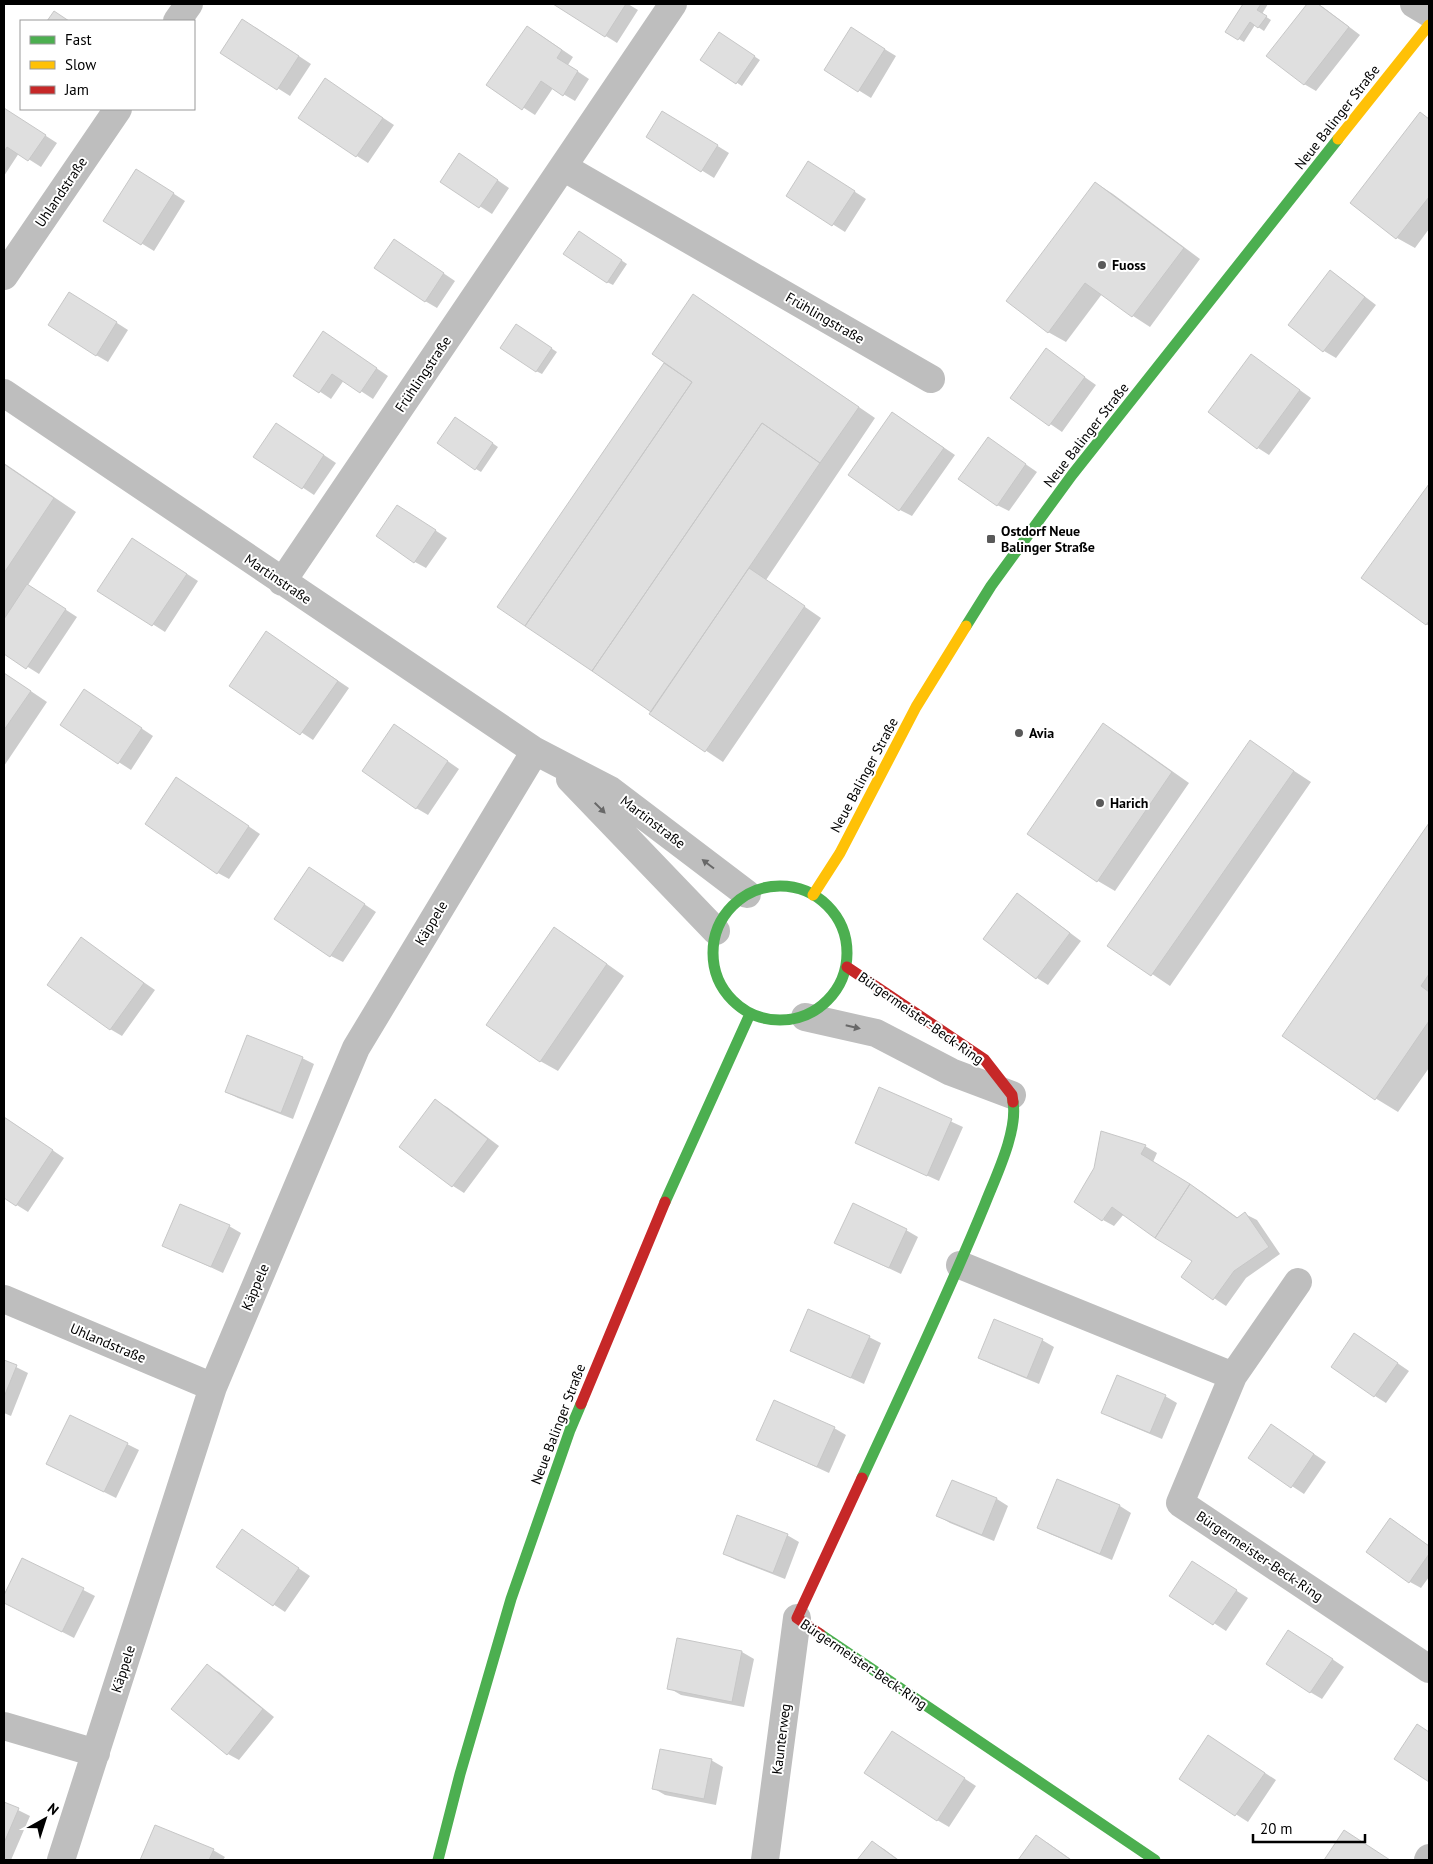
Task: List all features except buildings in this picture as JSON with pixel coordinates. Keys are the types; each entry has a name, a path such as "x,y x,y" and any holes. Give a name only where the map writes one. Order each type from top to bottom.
{"main road":[{"name":"Neue Balinger Straße","path":"813,895 840,853 916,707 991,586 1072,475 1429,24"},
{"path":"787,886 813,895 833,910 844,934 847,967 832,997 805,1017 775,1021 750,1014 729,998 716,974 712,947 716,931 727,910 747,894 759,888 787,886"},
{"name":"Bürgermeister-Beck-Ring","path":"847,967 984,1059 1012,1095 1015,1113 1005,1153 960,1265 796,1618 1155,1860"},
{"name":"Neue Balinger Straße","path":"438,1860 460,1774 511,1599 570,1430 657,1220 750,1014"}],"street":[{"path":"179,20 189,4"},
{"name":"Frühlingstraße","path":"282,582 673,4"},
{"path":"1414,4 1429,13"},
{"name":"Uhlandstraße","path":"4,276 117,110"},
{"name":"Frühlingstraße","path":"563,166 931,379"},
{"name":"Martinstraße","path":"4,393 282,582 544,756 610,790 747,894"},
{"name":"Martinstraße","path":"544,756 603,811 716,931"},
{"name":"Käppele","path":"61,1860 212,1386 356,1048 544,756"},
{"name":"Bürgermeister-Beck-Ring","path":"805,1017 876,1033 951,1072 1012,1095"},
{"path":"960,1265 1233,1376"},
{"name":"Bürgermeister-Beck-Ring","path":"1298,1282 1233,1376 1180,1503 1429,1668"},
{"name":"Uhlandstraße","path":"4,1299 212,1386"},
{"name":"Kaunterweg","path":"765,1860 796,1618"},
{"path":"4,1726 96,1753"}],"traffic: fast":[{"path":"966,626 991,586 1072,475 1338,139"},
{"path":"780,886 806,891 817,897 827,906 836,916 842,927 847,953 842,979 836,990 827,1000 817,1009 806,1015 780,1020 754,1015 743,1009 733,1000 724,990 718,979 713,953 718,927 724,916 733,906 743,897 754,891 780,886"},
{"path":"665,1202 750,1014"},
{"path":"862,1478 971,1239 995,1180 1009,1140 1014,1114 1013,1102"},
{"path":"438,1860 460,1774 511,1599 570,1430 581,1404"},
{"path":"820,1634 1155,1860"}],"traffic: slow":[{"path":"1338,139 1429,25"},
{"path":"813,895 840,853 916,707 966,626"}],"traffic: jam":[{"path":"847,967 984,1059 1012,1095 1013,1102"},
{"path":"581,1404 665,1202"},
{"path":"820,1634 797,1618 862,1478"}],"place":[{"name":"Fuoss","path":"1102,265"},
{"name":"Ostdorf Neue Balinger Straße","path":"991,539"},
{"name":"Avia","path":"1019,733"},
{"name":"Harich","path":"1100,803"}]}
